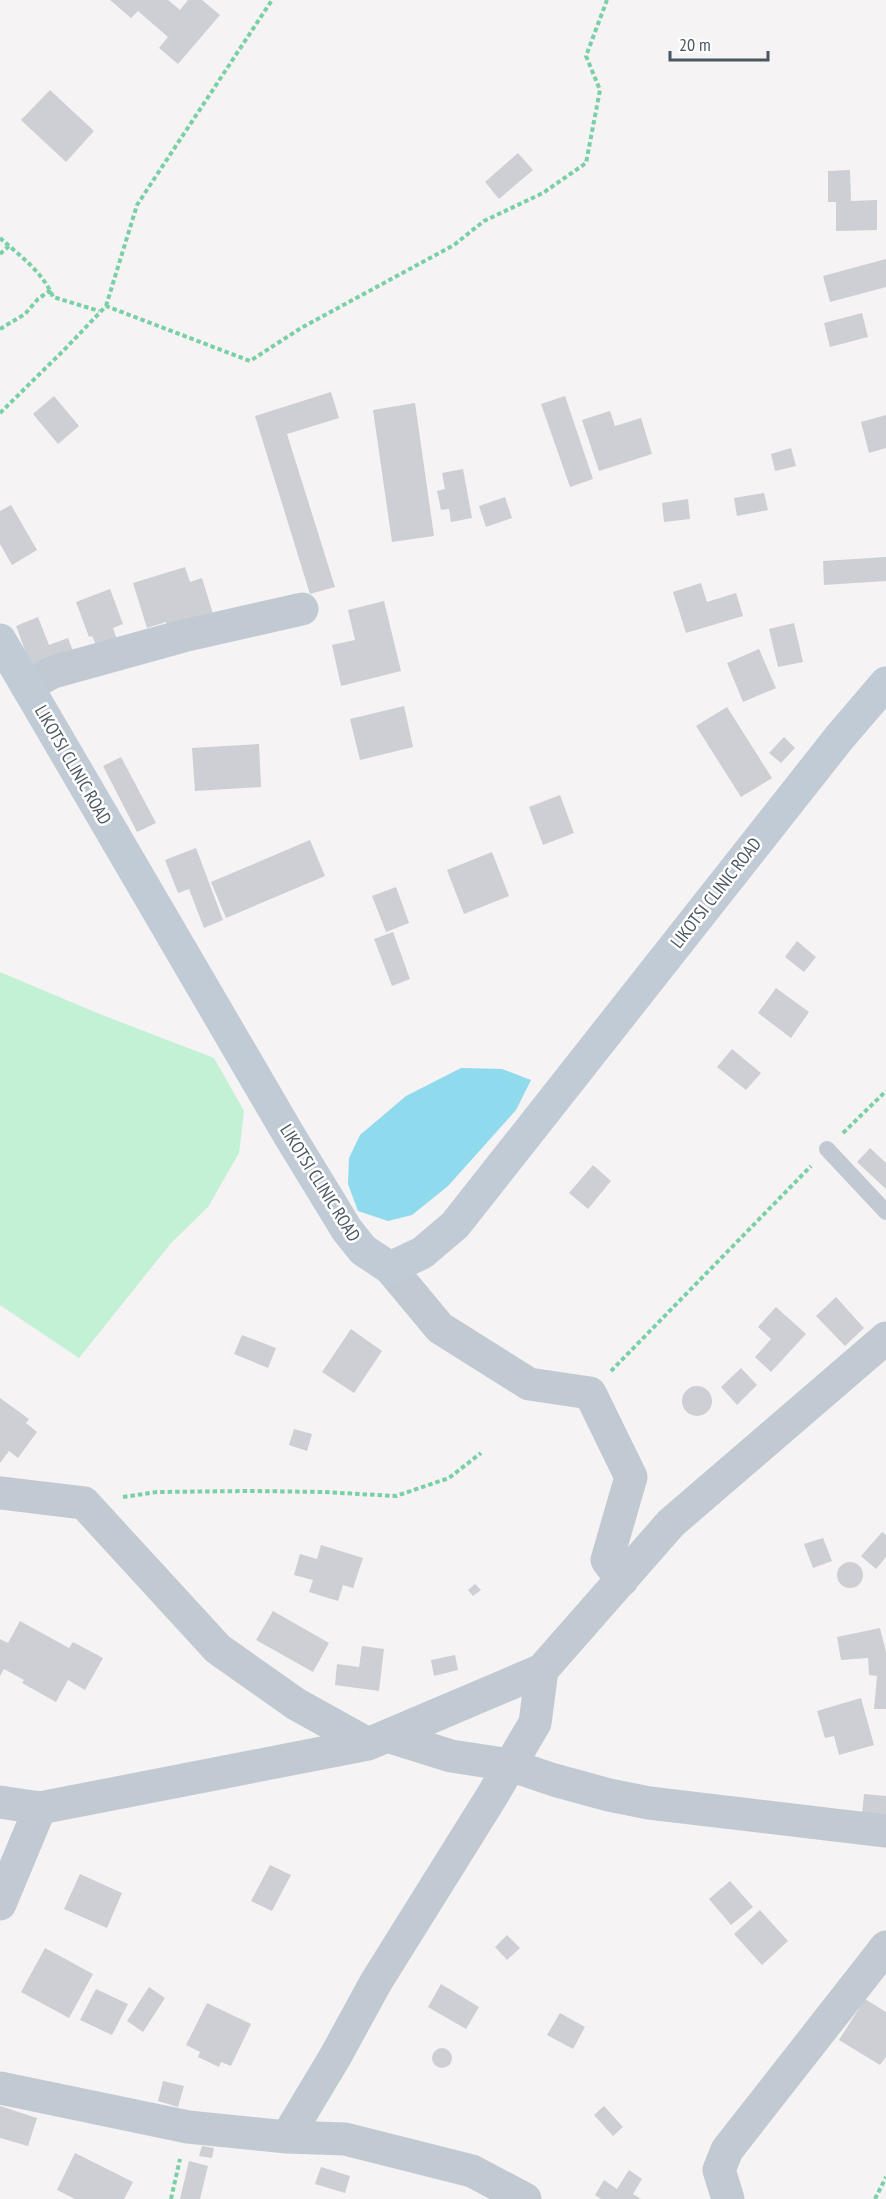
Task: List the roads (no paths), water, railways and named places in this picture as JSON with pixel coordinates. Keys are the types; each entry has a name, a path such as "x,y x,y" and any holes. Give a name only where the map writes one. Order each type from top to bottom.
{"street":[{"path":"27,686 53,672 183,636 302,609"},
{"name":"LIKOTSI CLINIC ROAD","path":"0,640 289,1135 347,1230 363,1250 390,1268 422,1252 455,1225 832,747 886,683"},
{"path":"390,1268 440,1328 529,1384 590,1394 631,1477 607,1560 622,1581"},
{"path":"0,1802 40,1808 377,1740 542,1670 622,1581 671,1522 886,1338"},
{"path":"0,1493 84,1503 218,1649 296,1704 377,1740 451,1756 510,1765 554,1780 649,1803 886,1831"},
{"path":"287,2137 376,1982 535,1723 542,1670"},
{"path":"0,1904 40,1808"},
{"path":"728,2199 719,2170 727,2150 886,1947"},
{"path":"0,2088 188,2127 287,2137 345,2139 471,2171 525,2199"}],"lane":[{"path":"827,1149 886,1212"}],"water":[{"path":"461,1068 502,1069 531,1080 516,1110 448,1186 412,1215 388,1221 358,1211 348,1184 349,1158 360,1135 406,1096"}]}
